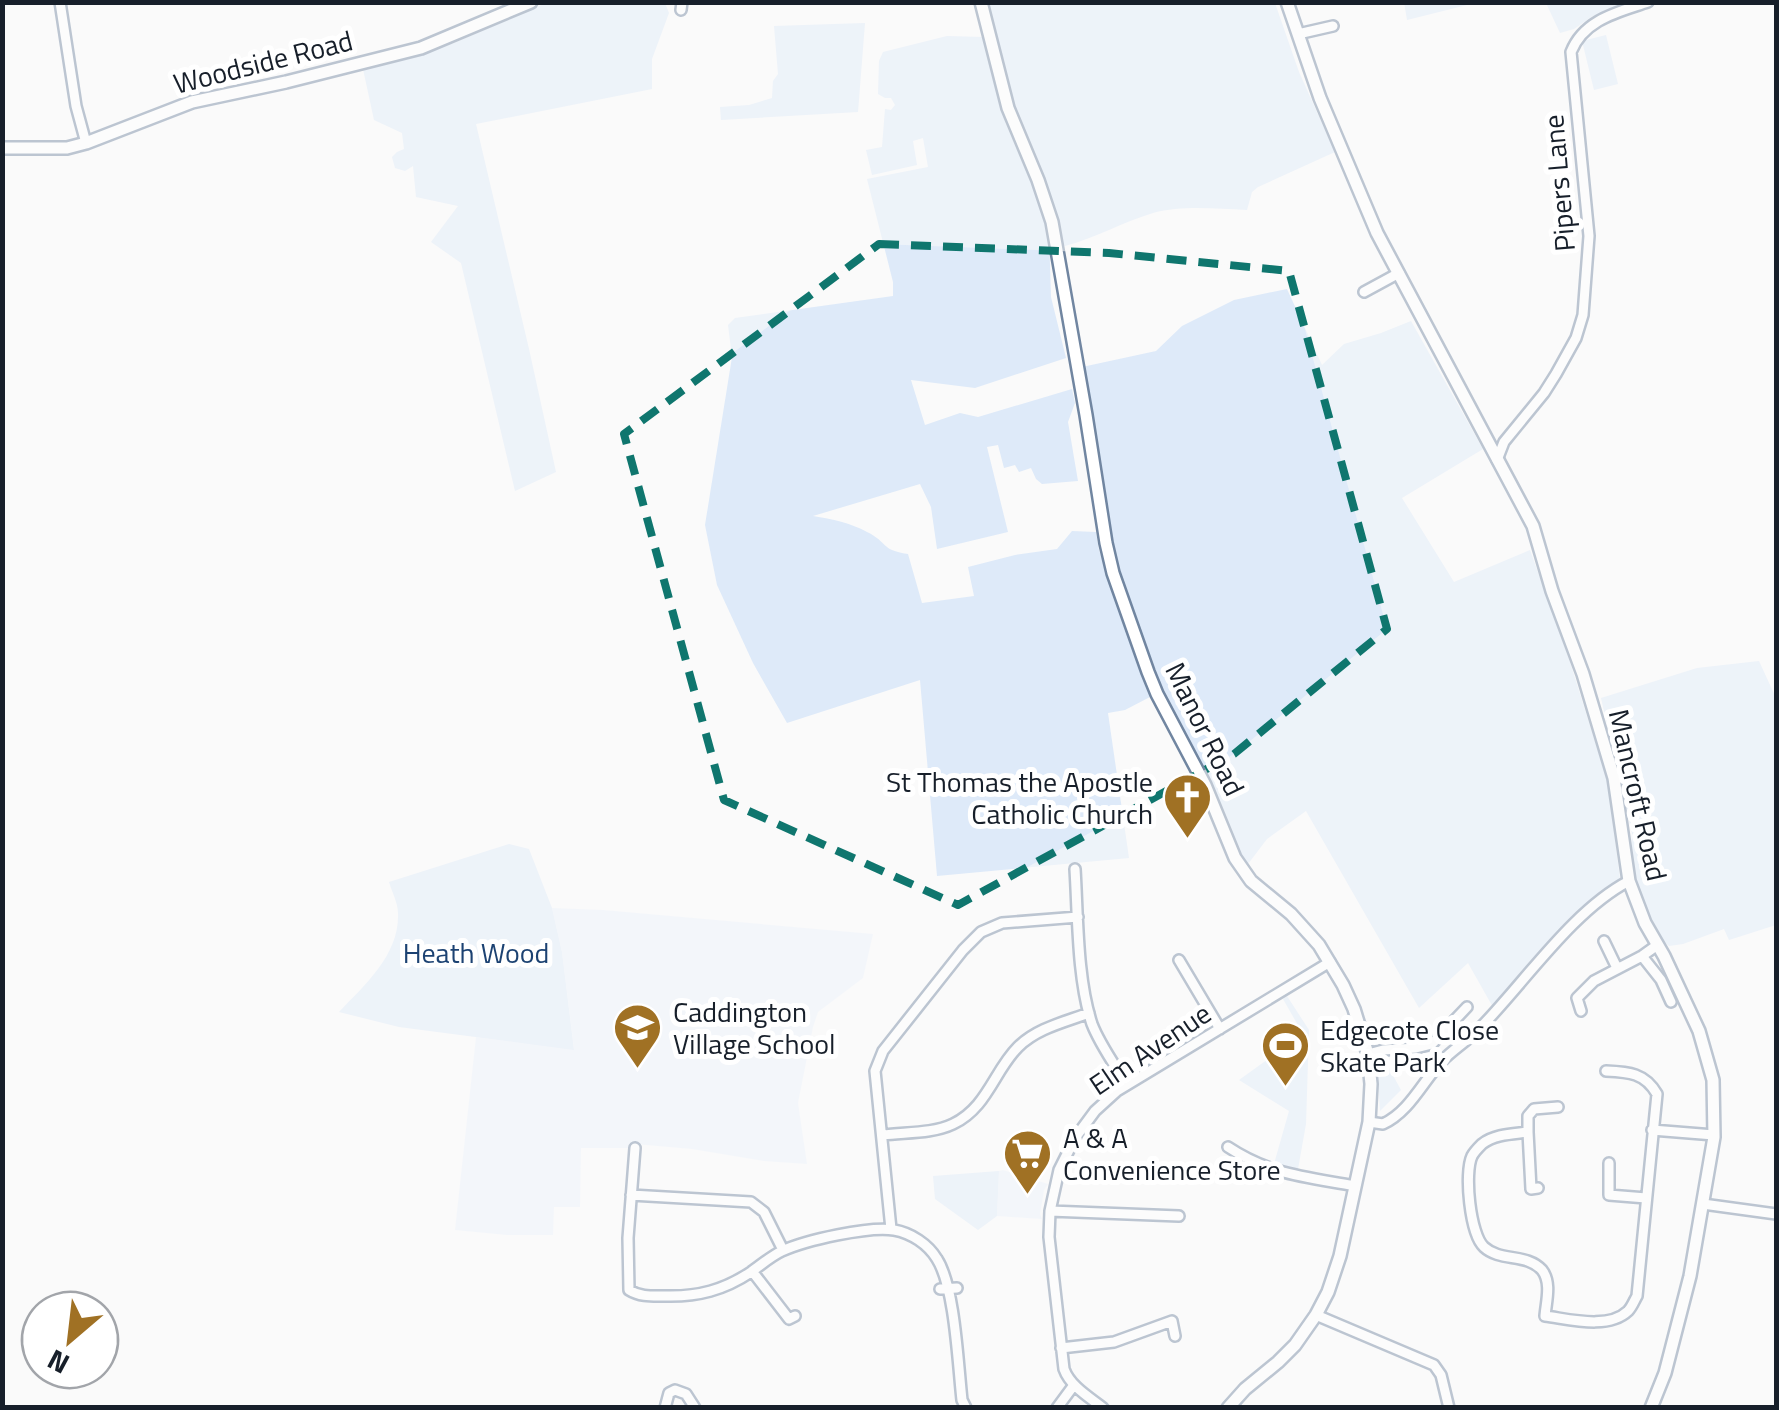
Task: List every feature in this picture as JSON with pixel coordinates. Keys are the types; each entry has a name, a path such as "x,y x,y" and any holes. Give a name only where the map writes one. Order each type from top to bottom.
{"street":[{"path":"60,2 86,144"},
{"name":"Woodside Road","path":"2,148 67,148 86,144 192,102 421,48 531,2"},
{"name":"Manor Road","path":"982,2 1008,108 1052,222 1112,573 1156,694 1205,785 1240,867 1305,928 1330,962 1354,1009 1368,1054 1369,1122 1337,1268 1328,1292 1316,1316 1289,1352 1228,1408"},
{"name":"Mancroft Road","path":"1288,2 1320,98 1377,233 1532,526 1614,778 1629,880 1656,946 1699,1031 1712,1080 1714,1135 1703,1204 1680,1321 1666,1373 1651,1408"},
{"name":"Pipers Lane","path":"1497,460 1504,442 1556,374 1584,315 1589,236 1572,52 1583,32 1598,21 1648,2"},
{"path":"1298,34 1333,26"},
{"path":"1364,292 1399,273"},
{"path":"1488,444 1504,442"},
{"path":"1075,869 1089,1013 1102,1045 1127,1085"},
{"path":"1369,1122 1383,1124 1400,1112 1442,1061 1480,1029 1551,948 1629,880"},
{"path":"891,1229 875,1071 883,1051 981,932 1002,924 1078,917"},
{"path":"1604,940 1617,968"},
{"path":"1581,1011 1572,996 1656,946"},
{"path":"1642,956 1661,980 1671,1002"},
{"path":"1179,960 1220,1028"},
{"name":"Elm Avenue","path":"1074,1385 1064,1373 1049,1237 1059,1170 1075,1138 1095,1111 1127,1085 1330,962"},
{"path":"1368,1054 1432,1044 1467,1007"},
{"path":"883,1134 941,1129 958,1122 974,1109 1020,1044 1038,1031 1089,1013"},
{"path":"1528,1132 1494,1137 1472,1156 1469,1177 1476,1236 1490,1252 1526,1260 1542,1271 1548,1288 1540,1316 1612,1320 1628,1311 1637,1296 1657,1094 1651,1083 1636,1074 1606,1071"},
{"path":"1531,1189 1528,1116 1534,1109 1558,1107"},
{"path":"1652,1130 1714,1135"},
{"path":"1228,1147 1279,1172 1355,1186"},
{"path":"634,1148 625,1293 691,1297 716,1291 784,1250 826,1236 891,1229 924,1243 938,1260 949,1289 966,1408"},
{"path":"1610,1163 1609,1196 1646,1198"},
{"path":"631,1195 751,1202 764,1212 784,1250"},
{"path":"1703,1204 1776,1214"},
{"path":"1050,1211 1178,1216"},
{"path":"1469,1249 1484,1247"},
{"path":"752,1271 789,1319"},
{"path":"1316,1316 1434,1365 1441,1374 1449,1408"},
{"path":"1062,1348 1114,1342 1172,1322 1175,1336"},
{"path":"1057,1408 1074,1385 1103,1408"},
{"path":"665,1408 669,1392 674,1390 686,1394 695,1408"}],"highlighted area":[{"path":"879,244 1109,253 1289,271 1387,629 1234,754 958,905 724,800 624,434"}],"shaded area":[{"name":"Caddington Village School","path":"552,908 873,934 863,978 818,1012 813,1027 798,1103 807,1164 635,1144 634,1148 581,1148 580,1207 554,1207 553,1235 455,1230 476,1037 574,1049 562,952"},
{"path":"999,1171 1048,1184 1042,1219 997,1216"}],"green space":[{"path":"1404,2 1475,2 1475,3 1407,20"},
{"path":"546,3 665,3 669,13 652,59 652,89 476,124 556,472 515,491 461,263 431,242 458,206 416,197 413,166 405,171 395,168 392,157 404,149 402,133 374,120 363,69 454,43"},
{"path":"988,3 1275,3 1299,72 1335,152 1258,187 1252,192 1247,210 1164,211 1065,246 1061,244 1050,193 1009,97"},
{"path":"1546,3 1631,3 1560,33"},
{"path":"865,23 858,112 721,120 720,107 772,98 773,81 778,74 774,26"},
{"path":"1606,35 1618,84 1594,90 1582,41"},
{"path":"947,36 983,37 1006,124 1044,212 1049,233 1051,297 1066,358 975,388 911,380 925,425 960,413 978,417 1072,389 1075,403 1068,422 1078,481 1042,484 1031,468 1019,472 1015,465 1004,468 998,445 987,447 1008,532 937,549 931,507 920,484 813,516 854,526 888,548 908,554 922,603 974,596 968,567 1057,549 1072,531 1096,532 1150,697 1125,710 1108,713 1129,858 937,876 920,680 787,723 753,663 717,585 705,525 732,357 728,325 735,318 893,296 893,282 867,179 928,167 923,138 913,141 917,165 872,175 866,150 882,147 885,109 891,110 895,105 891,98 878,94 879,61 883,52"},
{"path":"1287,289 1322,365 1344,344 1411,321 1483,449 1402,498 1454,582 1530,550 1608,783 1620,879 1555,940 1494,1009 1468,963 1419,1008 1306,811 1267,839 1248,864 1241,856 1224,811 1158,680 1119,576 1082,367 1156,351 1182,326 1234,300"},
{"path":"1759,661 1776,698 1776,925 1729,940 1724,929 1669,946 1657,936 1645,916 1631,856 1632,833 1601,698 1697,668"},
{"name":"Heath Wood","path":"509,844 529,849 552,908 562,952 574,1050 399,1027 339,1012 379,968 393,942 398,909 389,882"},
{"path":"1287,996 1309,1030 1306,1124 1298,1169 1274,1164 1289,1111 1239,1080 1303,1034 1283,999"},
{"path":"1384,1059 1401,1090 1380,1111 1377,1060"},
{"path":"999,1171 997,1216 978,1230 935,1199 933,1176"}],"place":[{"name":"St Thomas the Apostle Catholic Church","path":"1188,840"},
{"name":"Caddington Village School","path":"638,1070"},
{"name":"Edgecote Close Skate Park","path":"1285,1088"},
{"name":"A & A Convenience Store","path":"1028,1196"}]}
